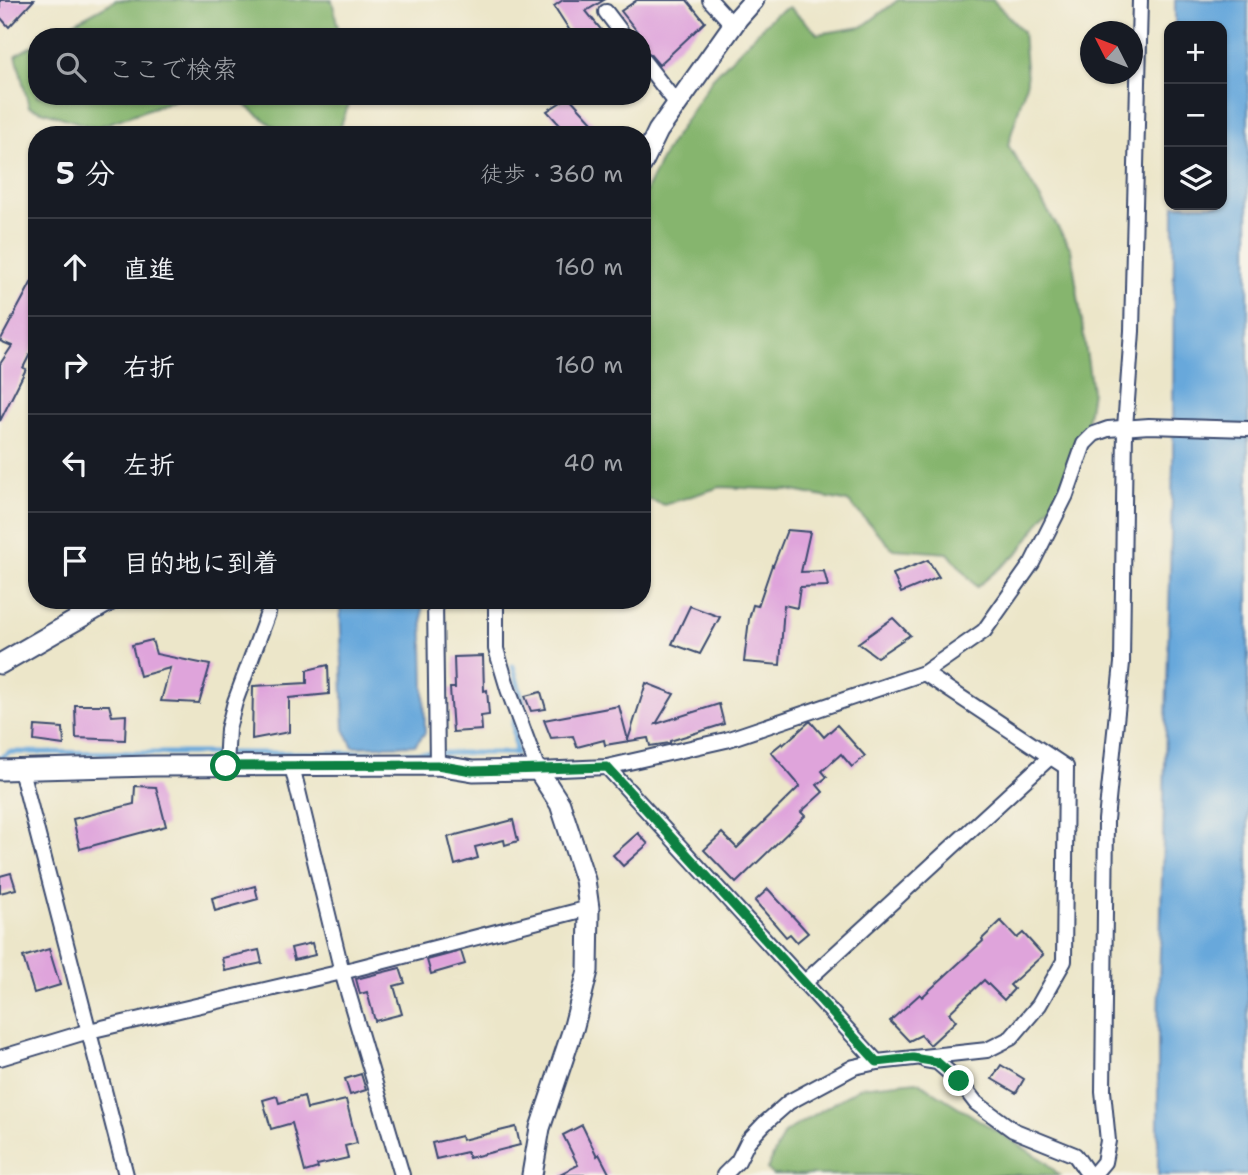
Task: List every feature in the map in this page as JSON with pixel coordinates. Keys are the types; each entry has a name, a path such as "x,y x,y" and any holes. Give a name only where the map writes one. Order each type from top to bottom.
{"street":[{"path":"710,0 733,25"},
{"path":"651,145 677,104 754,0"},
{"path":"913,1058 937,1062 959,1081 976,1103 1013,1130 1075,1155 1091,1175 1104,1162 1108,1141 1103,1091 1106,820 1122,663 1125,428 1132,331 1140,0"},
{"path":"606,12 618,28"},
{"path":"651,71 677,104"},
{"path":"0,770 437,765 472,771 538,770 607,767 726,740 924,673 984,631 1032,563 1066,495 1084,444 1094,434 1108,429 1149,426 1248,429"},
{"path":"0,664 95,609"},
{"path":"226,766 228,729 235,702 269,609"},
{"path":"435,609 437,765"},
{"path":"496,609 496,649 508,690 538,770 560,804 585,880 589,908 588,971 574,1026 540,1128 532,1175"},
{"path":"724,1175 738,1161 748,1141 789,1102 854,1067 987,1050 1011,1038 1040,1005 1064,961 1066,767 924,673"},
{"path":"804,983 1050,757"},
{"path":"292,766 342,972 402,1175"},
{"path":"607,767 877,1062"},
{"path":"21,770 126,1175"},
{"path":"0,1058 89,1031 342,972 589,908"}],"green space":[{"path":"116,0 332,0 338,28 65,28"},
{"path":"898,0 993,0 1023,32 1027,81 1008,145 1071,249 1092,391 1081,462 1019,552 977,587 948,553 893,549 849,502 788,490 720,487 664,505 651,500 651,180 665,152 712,79 775,14 789,7 818,34 862,27"},
{"path":"28,48 28,103 16,55"},
{"path":"160,105 101,126 89,126 29,107"},
{"path":"245,105 349,105 340,126 273,126"},
{"path":"917,1081 1046,1162 1059,1175 773,1175 767,1169 784,1133 861,1087"}],"water":[{"path":"1175,0 1248,0 1248,1175 1158,1175 1158,1025 1173,463 1174,210 1227,210 1227,21 1175,21"},
{"path":"340,609 422,609 425,733 415,745 353,747 344,729"}],"building":[{"path":"0,0 34,0 9,27 0,17"},
{"path":"563,0 604,0 586,11 600,28 568,28 554,6"},
{"path":"637,0 687,0 705,22 659,65 651,55 651,28 634,28 621,11"},
{"path":"556,105 576,105 596,126 561,126 547,111"},
{"path":"28,289 28,358 23,368 26,369 0,421 0,364 12,346 0,341"},
{"path":"787,530 810,532 801,572 824,571 828,586 800,587 797,608 784,605 780,665 744,662 753,605 758,606"},
{"path":"928,560 939,577 901,593 893,574"},
{"path":"690,606 720,617 700,654 672,644"},
{"path":"893,618 910,635 877,657 858,643"},
{"path":"152,640 156,654 210,665 199,703 161,701 170,668 140,676 132,645"},
{"path":"483,656 484,691 487,690 489,715 481,716 482,730 453,732 450,688 455,688 454,657"},
{"path":"328,665 329,694 289,698 289,732 252,739 253,686 307,683 307,670"},
{"path":"646,683 674,694 656,724 719,704 724,724 670,743 650,746 648,738 605,745 604,740 577,747 573,736 551,738 544,720 619,706 628,740"},
{"path":"541,692 546,709 531,711 525,696"},
{"path":"75,705 109,705 112,716 126,715 125,740 76,738"},
{"path":"809,722 824,737 837,725 865,756 852,767 841,754 822,771 827,777 817,785 823,792 801,812 805,816 736,883 704,850 722,833 737,848 800,786 771,752"},
{"path":"35,726 63,728 64,745 34,741"},
{"path":"135,786 156,787 166,826 80,849 73,819 134,804"},
{"path":"513,820 518,841 505,845 504,840 475,847 478,858 455,865 448,837"},
{"path":"638,833 648,844 623,866 613,855"},
{"path":"11,873 16,889 0,893 0,876"},
{"path":"255,886 258,899 215,911 212,898"},
{"path":"768,889 808,933 797,942 790,934 786,937 755,901"},
{"path":"1001,921 1017,938 1023,933 1043,955 1010,985 1014,989 1004,1000 984,980 949,1013 956,1021 930,1045 921,1035 909,1041 890,1021 920,994 922,997"},
{"path":"312,943 315,955 294,960 291,948"},
{"path":"49,949 60,985 34,993 23,957"},
{"path":"259,950 262,963 225,971 222,958"},
{"path":"461,951 465,964 431,974 427,960"},
{"path":"400,968 405,983 394,986 402,1014 375,1021 367,992 360,994 356,979"},
{"path":"1001,1065 1024,1079 1016,1093 992,1079"},
{"path":"361,1074 366,1090 350,1095 345,1079"},
{"path":"277,1096 279,1103 304,1096 307,1109 346,1100 357,1143 345,1146 348,1158 317,1165 318,1168 305,1172 292,1123 271,1129 263,1100"},
{"path":"582,1125 610,1175 558,1175 578,1165 563,1135"},
{"path":"516,1127 520,1145 469,1158 467,1152 436,1159 432,1143 461,1136 462,1140"}],"waterway":[{"path":"513,666 523,702 520,709"},
{"path":"0,758 9,752 516,753 513,723 515,718"}],"route":[{"path":"226,766 437,765 472,771 607,767 877,1062 913,1058 937,1062 959,1081"}]}
